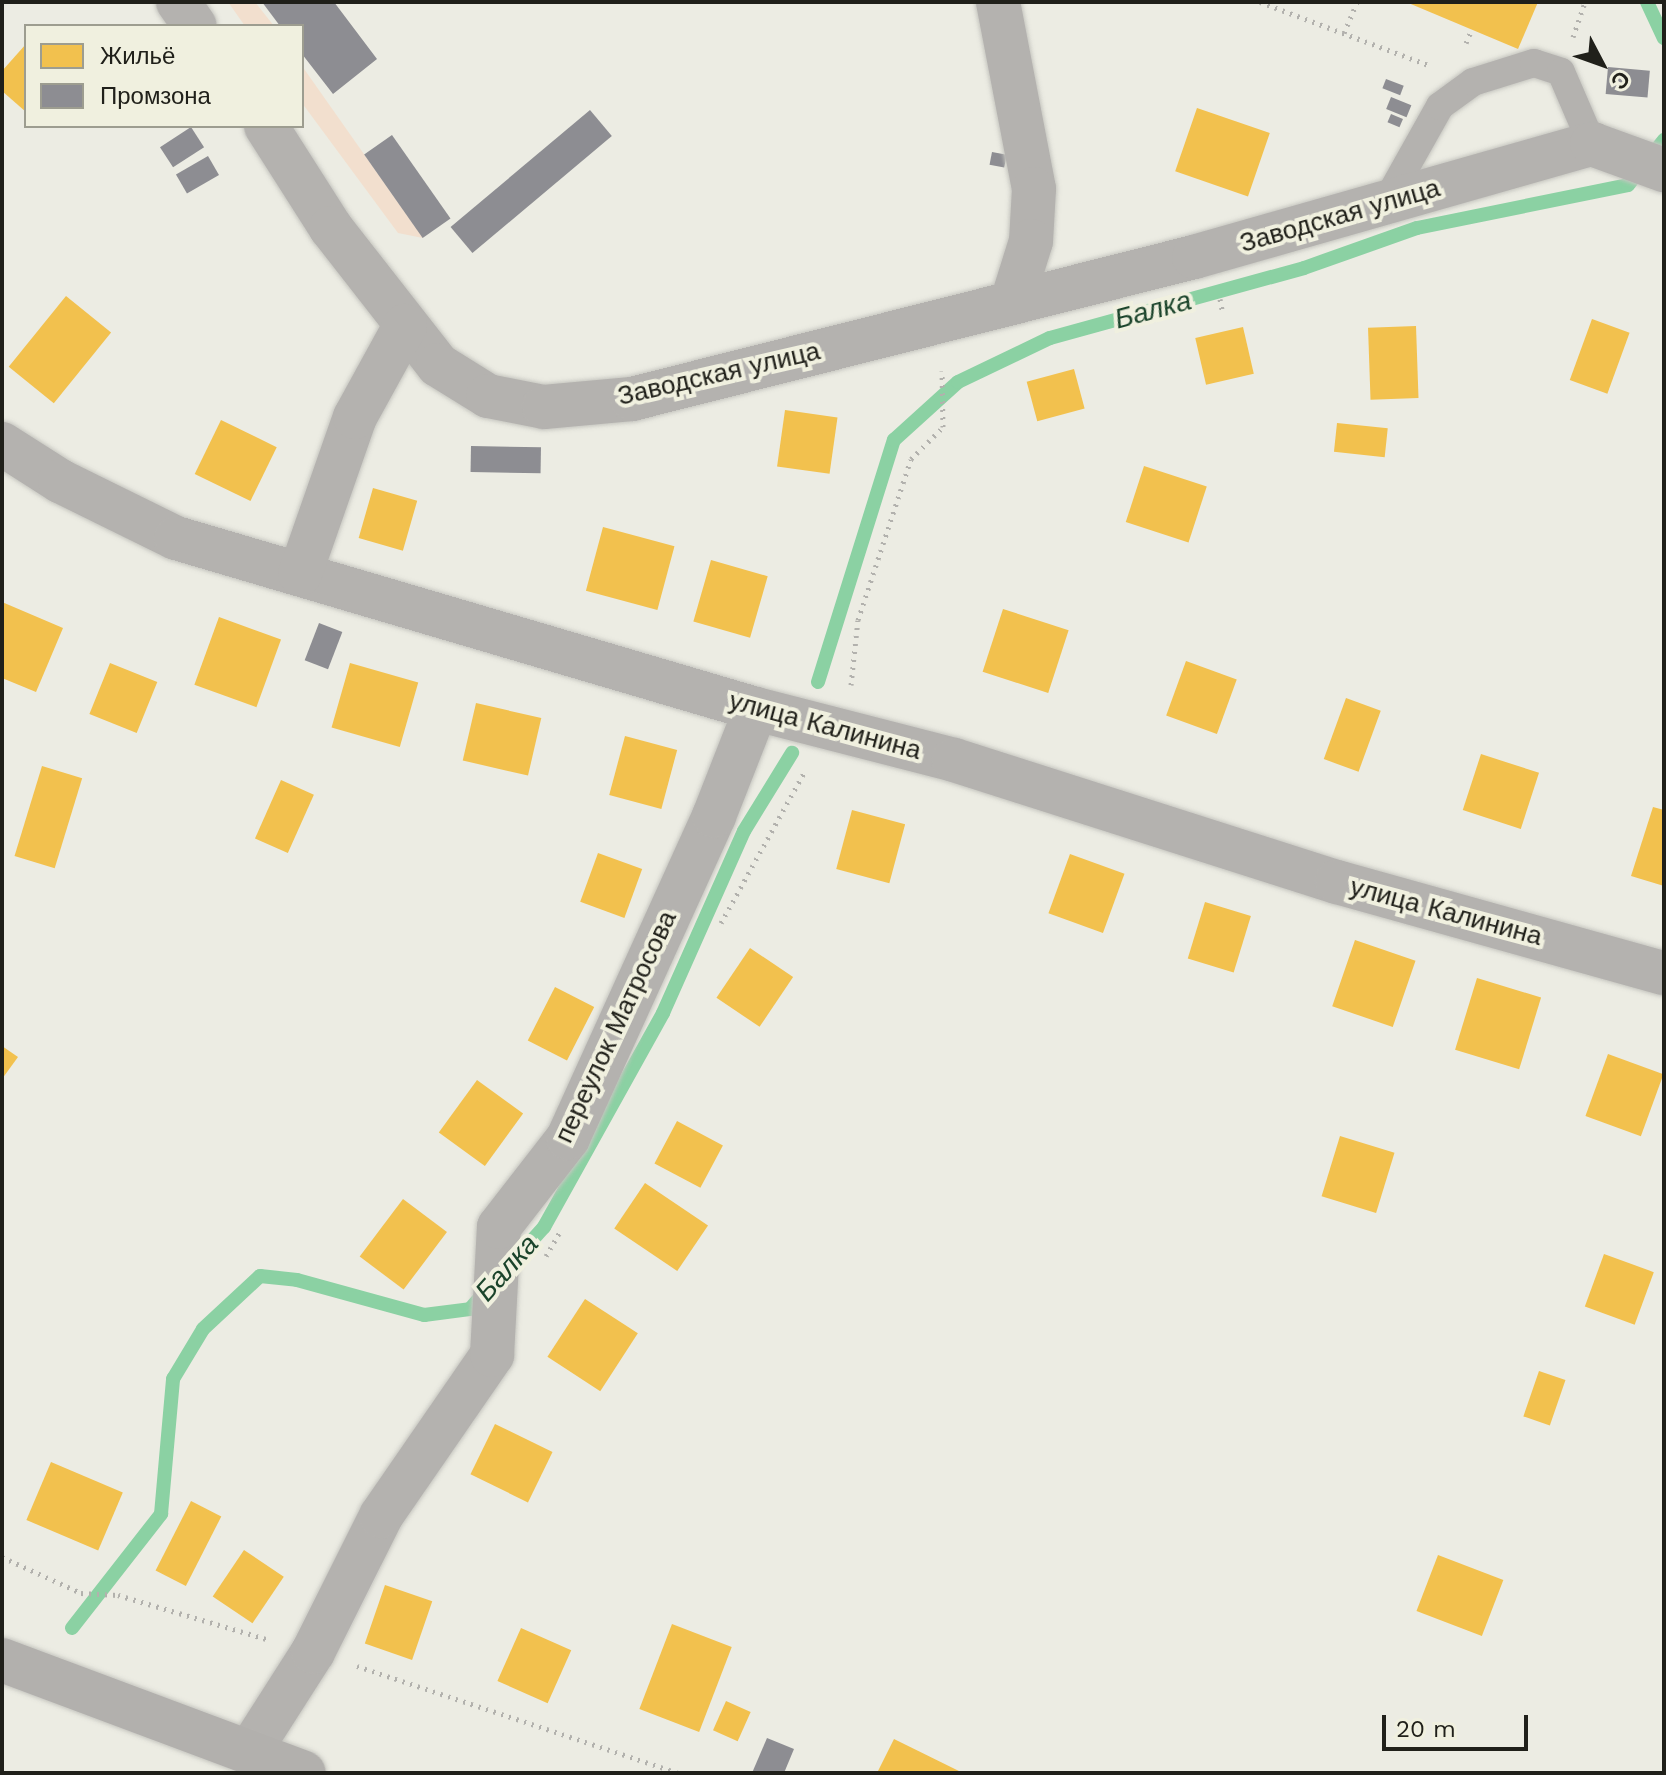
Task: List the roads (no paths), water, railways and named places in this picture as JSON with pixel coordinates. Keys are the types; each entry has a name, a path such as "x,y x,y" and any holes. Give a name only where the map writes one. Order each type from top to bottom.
{"street":[{"path":"178,2 194,24"},
{"path":"998,2 1034,189 1031,241 1012,302"},
{"name":"Заводская улица","path":"267,128 331,228 438,365 488,396 544,407 632,399 1385,204 1592,144"},
{"path":"1592,144 1664,170"},
{"path":"300,574 355,417 405,326"},
{"name":"улица Калинина","path":"2,444 60,481 176,538 756,709 954,760 1337,882 1664,973"},
{"name":"переулок Матросова","path":"249,1752 313,1652 381,1516 492,1355 499,1227 568,1138 714,816 756,709"},
{"path":"2,1660 304,1773"}],"lane":[{"path":"1385,204 1440,106 1473,82 1534,63 1561,72 1592,144"}],"waterway":[{"name":"Балка","path":"1647,2 1664,38"},
{"name":"Балка","path":"818,682 894,440 958,382 1050,338 1304,268 1417,228 1628,185 1664,140"},
{"name":"Балка","path":"508,1267 544,1227 663,1013 744,831 792,753"},
{"name":"Балка","path":"72,1628 161,1514 173,1379 203,1329 260,1276 297,1280 424,1315 470,1309 483,1294"}]}
